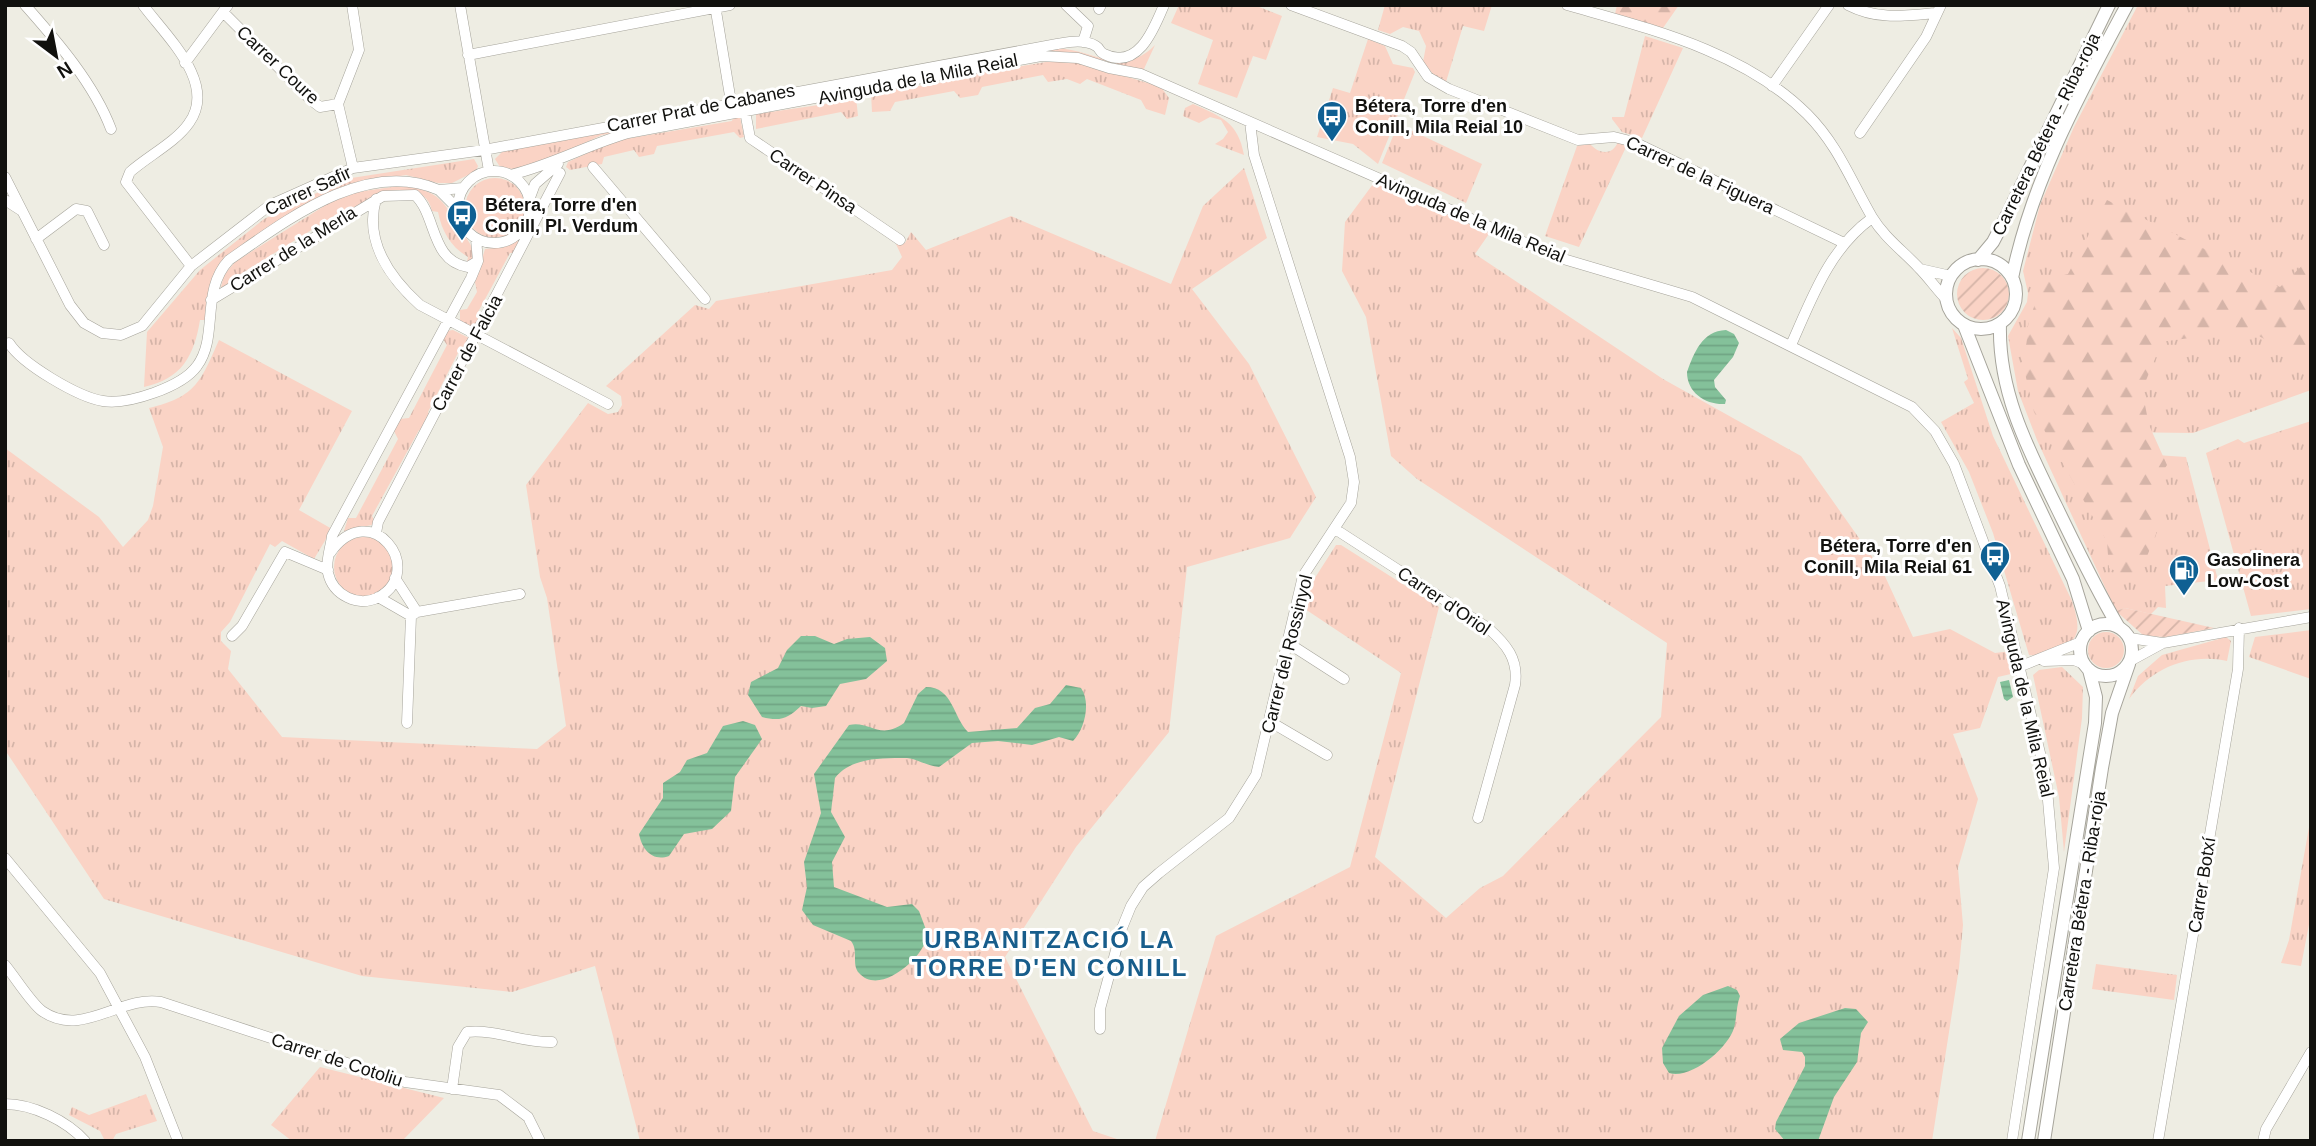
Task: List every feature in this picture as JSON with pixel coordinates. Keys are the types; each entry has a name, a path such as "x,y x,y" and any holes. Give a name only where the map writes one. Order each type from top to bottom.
{"main road":[{"name":"Carretera Bétera - Riba-roja","path":"1978,260 2004,221 2109,5"},
{"name":"Carretera Bétera - Riba-roja","path":"2012,278 2025,219 2039,180 2127,5"},
{"path":"1964,325 1989,328 2000,324 2015,303 2012,278 1998,264 1978,260 1962,265 1951,276 1947,300 1954,317 1964,325 2019,465 2073,579 2085,636 2087,667 2097,674 2115,675 2129,662 2132,645 2130,638 2118,626 2091,579 2017,426 2001,359 2000,324"},
{"path":"2085,636 2103,624 2118,626"},
{"name":"Carretera Bétera - Riba-roja","path":"2044,1141 2102,768 2112,713 2129,662"},
{"name":"Carretera Bétera - Riba-roja","path":"2028,1141 2095,723 2095,696 2087,667"}],"street":[{"path":"25,5 52,35 104,111 111,129"},
{"path":"143,5 186,63 198,89 197,107 189,124 130,172 126,182 191,266"},
{"path":"352,5 359,50 338,104 353,168"},
{"path":"460,5 489,171"},
{"path":"468,55 730,5"},
{"path":"1066,5 1088,26 1083,42 1115,56 1134,53 1144,46 1164,5"},
{"name":"Carrer de la Figuera","path":"1291,5 1402,46 1410,52 1428,77 1449,89 1578,140 1614,137 1634,142 1844,243"},
{"path":"1567,5 1712,50 1772,86 1806,113 1831,142 1845,162 1872,218 1947,300"},
{"path":"1772,86 1829,5"},
{"path":"1847,5 1880,16 1899,18 1938,9"},
{"path":"716,7 731,102"},
{"path":"186,63 225,8"},
{"name":"Carrer Coure","path":"225,8 311,100 320,107 338,104"},
{"path":"1860,133 1926,37 1938,9"},
{"name":"Carrer Prat de Cabanes","path":"484,150 731,102 1057,44 1083,42"},
{"name":"Avinguda de la Mila Reial","path":"510,175 563,159 604,140 628,133 1061,55 1141,74 1560,258 1692,296 1912,407 1935,431 1954,464 2000,586 2046,778 2054,868 2012,1141"},
{"name":"Carrer Pinsa","path":"745,111 750,138 900,240"},
{"name":"Carrer del Rossinyol","path":"1100,1029 1100,1009 1122,928 1131,906 1143,887 1230,817 1256,775 1303,576 1351,503 1354,482 1350,457 1254,155 1250,122"},
{"name":"Carrer Safir","path":"36,239 70,305 84,323 102,333 121,335 142,326 191,266 270,205 353,168 484,150"},
{"name":"Avinguda de la Mila Reial","path":"529,200 535,184 563,159"},
{"path":"593,167 705,299"},
{"path":"489,171 510,175 519,181 529,200 526,223 510,239 498,243 476,239 463,226 457,208 463,188 479,174 489,171"},
{"name":"Carrer de Falcia","path":"376,533 378,522 560,173"},
{"path":"5,177 36,239 76,209 86,211 104,245"},
{"name":"Carrer de la Merla","path":"9,343 16,355 42,373 87,396 117,402 180,382 198,366 204,348 218,271 229,260 340,193 395,180 412,181 439,190 463,188"},
{"name":"Carrer de la Merla","path":"439,190 457,208"},
{"path":"476,239 478,261 468,267 450,258 440,248 425,203 415,195 376,199 371,216 373,228 389,271 420,305 608,404"},
{"name":"Carrer de la Merla","path":"211,300 376,199"},
{"path":"5,200 22,211"},
{"path":"1791,345 1825,272 1851,233 1872,218"},
{"name":"Carrer de Falcia","path":"330,553 332,536 478,261"},
{"path":"1920,268 1951,276"},
{"name":"Carrer d'Oriol","path":"1335,529 1488,628 1504,642 1512,655 1518,671 1478,818"},
{"path":"407,723 414,614 395,578 397,561 394,551 376,533 365,531 345,536 330,553 328,570 334,587 346,597 357,601 378,597 414,614 520,594"},
{"path":"232,636 242,626 285,552 328,570"},
{"path":"378,597 395,578"},
{"path":"2129,662 2163,643 2311,617"},
{"name":"Carrer Botxí","path":"2158,1141 2238,668 2239,628"},
{"path":"2021,666 2037,661 2085,636"},
{"path":"2130,638 2163,643"},
{"path":"1289,643 1344,680"},
{"path":"2037,661 2074,660 2087,667"},
{"path":"1269,721 1327,755"},
{"path":"5,858 100,973 145,1057 178,1141"},
{"name":"Carrer de Cotoliu","path":"5,965 41,1010 70,1022 147,999 161,1002 379,1074 427,1087 499,1095 515,1104 527,1117 540,1141"},
{"path":"452,1089 458,1047 467,1032 481,1031 534,1043 552,1042"},
{"path":"2263,1141 2266,1129 2311,1052"},
{"path":"5,1104 18,1104 45,1114 78,1133 85,1141"}],"green space":[{"path":"1179,5 1254,5 1282,16 1266,60 1253,56 1237,98 1198,84 1213,40 1171,23"},
{"path":"1385,5 1492,5 1484,31 1463,26 1446,82 1433,74 1423,62 1426,46 1419,31 1403,27 1390,34 1378,30"},
{"path":"1617,5 1679,5 1663,28 1615,14"},
{"path":"2138,5 2311,5 2311,390 2193,433 2114,432 2112,452 2186,457 2218,580 2165,586 2166,608 2158,607 2151,614 2125,608 2116,611 2037,440 2018,391 2008,336 2027,302 2028,293 2023,271 2040,205 2074,127"},
{"path":"1645,36 1683,48 1642,138 1622,132 1612,117 1624,117"},
{"path":"1368,39 1385,46 1393,64 1413,68 1415,72 1378,164 1353,144 1317,137 1333,88 1350,93"},
{"path":"1155,45 1143,71 1075,53 1048,51 602,135 553,159 527,168 500,167 495,159 503,151 1049,48 1118,61 1142,55"},
{"path":"1058,60 1081,63 1161,87 1169,98 1165,115 1146,109 1141,100 1087,79 1080,84 1067,79 1048,82 1043,75 982,87 978,95 960,98 954,91 895,102 890,111 872,112 871,93 952,81 957,77"},
{"path":"852,96 856,97 858,116 847,119 841,112 756,129 756,114 846,101"},
{"path":"1193,104 1227,122 1233,128 1244,155 1215,144 1228,132 1221,120 1210,117 1199,123 1183,116 1185,108"},
{"path":"740,117 744,137 740,138 734,132 657,146 654,154 639,157 634,150 604,157 602,164 570,170 566,167 568,162 613,141 732,121 733,118"},
{"path":"1398,124 1482,164 1466,203 1382,163"},
{"path":"1618,142 1627,145 1579,247 1545,236 1577,146 1590,144 1605,152 1612,150"},
{"path":"474,159 478,166 476,171 452,183 438,183 406,175 347,185 326,195 228,257 217,269 205,320 200,320 194,345 184,364 168,378 144,387 147,332 200,270 264,219 345,179"},
{"path":"1244,168 1267,238 1192,289 1249,364 1316,497 1290,538 1187,567 1169,732 1076,847 1005,957 1093,1131 1123,1141 640,1141 595,966 512,992 362,976 104,899 5,750 5,448 99,517 123,547 148,520 153,506 163,447 149,408 178,398 195,385 219,340 352,411 299,510 332,529 314,559 282,541 275,547 270,544 230,622 221,632 221,641 231,651 228,669 282,737 537,749 566,726 547,598 540,577 526,485 588,403 608,414 618,412 622,405 621,396 606,386 695,305 709,309 716,301 892,270 902,257 896,244 905,243 911,232 926,250 1011,216 1171,284 1203,206"},
{"path":"489,178 501,178 517,186 523,196 523,220 517,230 501,238 489,238 473,230 465,214 465,202 473,186"},
{"path":"1376,180 1416,201 1491,231 1475,254 1663,379 1801,456 1883,572 1913,637 1950,629 1995,653 2012,651 2015,673 1998,677 1980,728 1953,734 1978,799 1958,868 1963,925 1959,968 1932,1141 1155,1141 1216,936 1350,867 1401,673 1305,609 1311,584 1336,545 1341,545 1439,607 1375,857 1446,918 1480,888 1503,876 1661,717 1667,643 1417,479 1391,456 1366,317 1342,271 1345,222"},
{"path":"406,185 434,195 444,204 470,243 474,259 467,262 468,257 452,244 438,212 432,211 427,199 418,193 408,192 383,198 348,214 342,211 236,277 236,285 225,290 221,287 224,275 235,262 329,203 357,192"},
{"path":"2107,200 2280,287 2311,257 2311,357 2286,351 2248,330 2153,343 2157,354 2142,390 2149,425 2167,465 2160,476 2156,534 2137,581 2109,568 2107,542 2034,412 2021,356 2031,316 2042,289 2048,279 2068,274"},
{"path":"519,240 517,253 510,253 477,314 481,321 472,327 460,321 460,310 467,309 477,292 475,282 485,249 504,247"},
{"path":"1983,268 1993,270 2001,276 2007,284 2007,304 2001,312 1993,318 1983,320 1973,318 1965,312 1959,304 1957,294 1959,284 1965,276 1973,270"},
{"path":"1952,328 1961,338 1993,436 2072,601 2077,620 2076,634 2068,644 2050,652 2029,655 1993,533 1969,472 1941,422 1974,403 1964,382 1968,379"},
{"path":"453,330 469,338 467,350 459,351 428,412 432,419 424,433 419,430 372,516 376,524 344,531 348,518 356,518 398,439 394,431 400,419 409,418 447,345 443,339 446,331"},
{"path":"2311,421 2311,609 2251,616 2206,453 2238,439 2244,443"},
{"path":"358,537 370,537 389,550 394,567 392,579 381,592 370,597 358,597 339,584 334,573 334,561 347,542"},
{"path":"2125,608 2214,628 2166,637 2144,636 2116,611"},
{"path":"2311,630 2311,679 2249,657 2255,637"},
{"path":"2106,632 2119,637 2124,650 2119,663 2106,668 2093,663 2088,650 2093,637"},
{"path":"2226,637 2231,641 2227,661 2199,659 2172,665 2149,679 2129,699 2138,676 2162,655"},
{"path":"2062,667 2083,687 2082,718 2064,852 2059,797 2033,675 2039,670"},
{"path":"2311,816 2311,914 2301,966 2281,963 2289,940"},
{"path":"2096,964 2177,975 2174,1000 2092,989"},
{"path":"320,1067 444,1098 402,1141 292,1141 271,1125"},
{"path":"146,1094 157,1121 116,1134 112,1141 105,1141 100,1131 69,1115 72,1107 89,1115"}],"shaded area":[{"path":"1726,330 1734,334 1739,343 1733,357 1714,380 1715,387 1726,400 1725,404 1718,404 1705,400 1694,392 1687,372 1700,344 1711,334"},
{"path":"801,636 815,636 834,644 847,639 870,637 885,648 887,661 866,679 840,684 826,706 801,706 779,719 762,717 748,695 751,682 778,668 787,650"},
{"path":"2009,680 2013,697 2007,701 2004,699 2000,682"},
{"path":"1066,685 1081,688 1086,701 1083,723 1073,741 1059,737 1032,745 998,741 972,743 939,767 907,758 878,759 858,762 835,778 831,812 845,837 832,862 834,887 887,907 912,904 919,911 928,935 918,954 900,971 878,980 868,979 859,973 851,941 813,925 802,910 807,887 804,862 821,813 814,774 849,725 863,725 881,730 895,728 904,723 918,694 926,687 935,688 947,697 968,732 1017,728 1035,708 1050,704"},
{"path":"743,721 755,725 762,739 735,777 731,811 712,829 684,834 669,856 653,856 643,845 639,834 663,798 663,783 680,772 687,760 707,753 723,726"},
{"path":"1728,986 1737,990 1740,996 1730,1036 1708,1061 1688,1072 1669,1073 1663,1063 1662,1048 1679,1016 1703,995"},
{"path":"1845,1008 1856,1009 1868,1022 1861,1033 1857,1062 1834,1097 1818,1141 1785,1141 1775,1129 1776,1122 1805,1066 1805,1057 1802,1052 1783,1050 1780,1039 1799,1023"}],"place":[{"name":"Bétera, Torre d'en Conill, Mila Reial 10","path":"1332,143"},
{"name":"Bétera, Torre d'en Conill, Pl. Verdum","path":"462,242"},
{"name":"Bétera, Torre d'en Conill, Mila Reial 61","path":"1995,583"},
{"name":"Gasolinera Low-Cost","path":"2184,597"}],"district":[{"name":"URBANITZACIÓ LA TORRE D'EN CONILL","path":"1050,953"}]}
